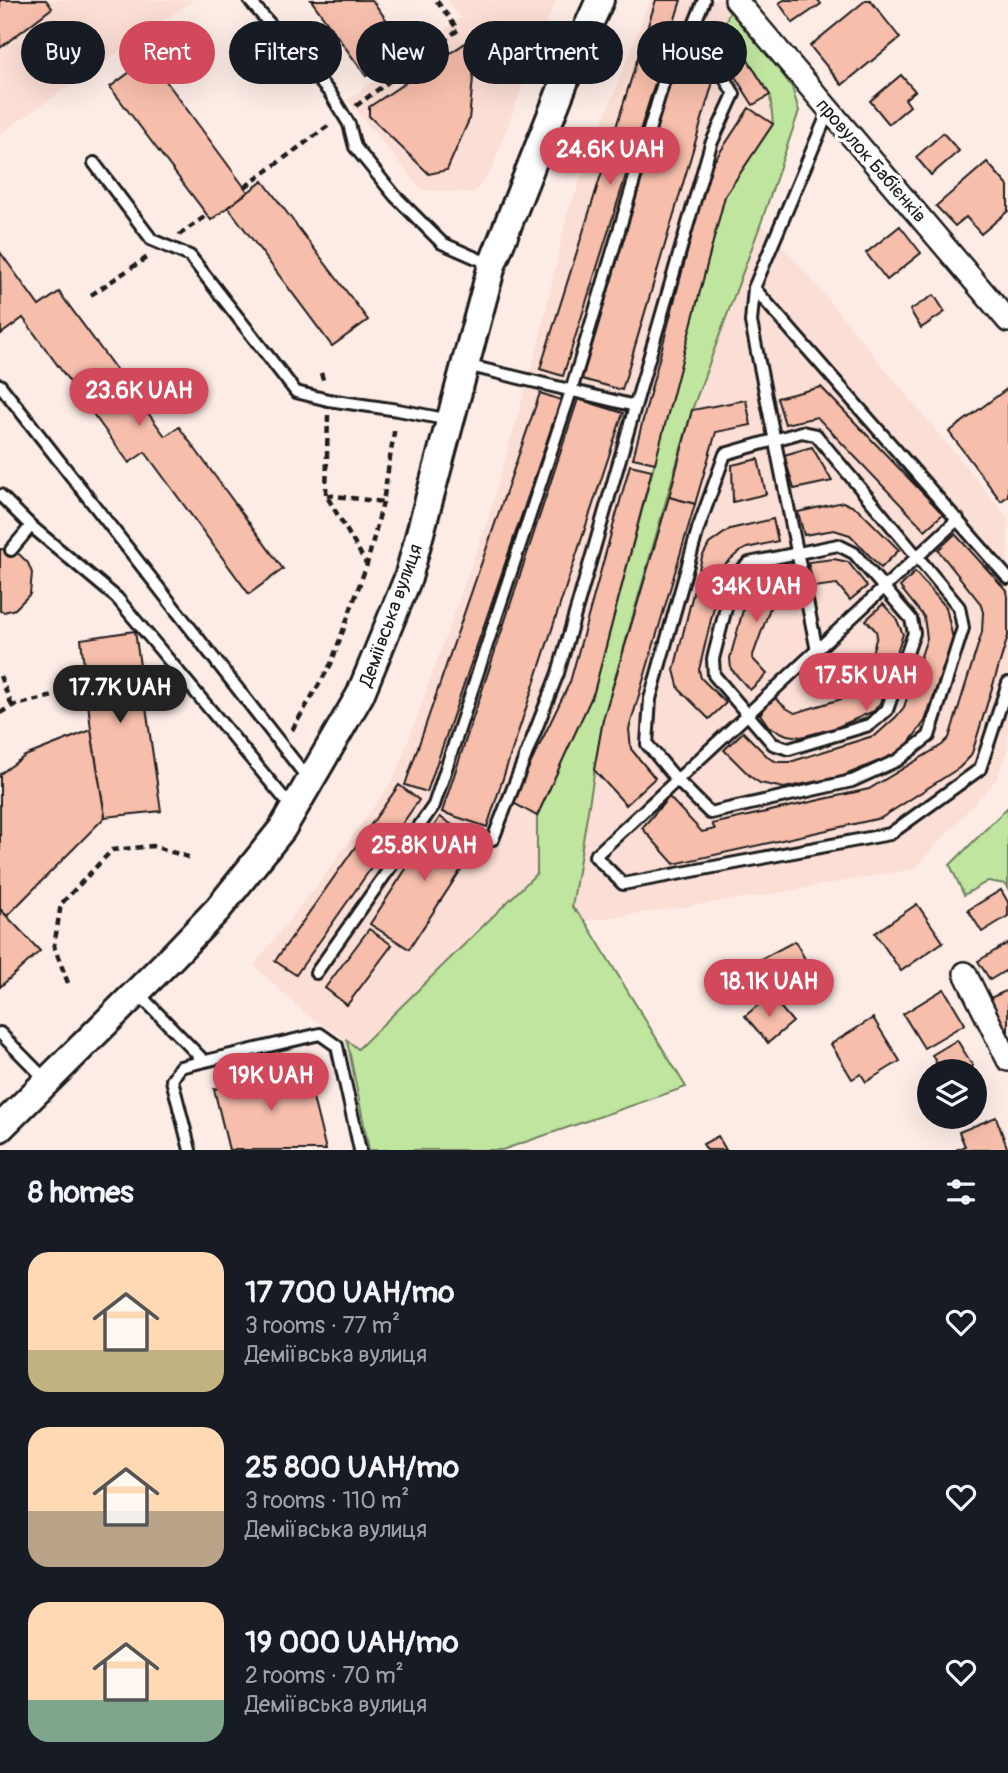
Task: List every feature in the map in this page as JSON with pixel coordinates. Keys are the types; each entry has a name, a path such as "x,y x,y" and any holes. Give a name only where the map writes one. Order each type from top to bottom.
{"street":[{"name":"Деміївська вулиця","path":"0,1128 218,909 282,829 360,695 408,578 492,265 575,55 600,0"},
{"name":"провулок Бабієнків","path":"736,0 1008,320"},
{"path":"964,973 1008,1060"}],"lane":[{"path":"249,0 330,93 349,124 355,147 395,196 442,243 492,265"},
{"path":"696,21 704,0"},
{"path":"317,973 434,805 571,391 663,84"},
{"path":"493,839 558,673 711,144 734,94 728,84"},
{"path":"817,651 751,322 754,288 829,110"},
{"path":"94,163 152,240 190,256 296,391 328,401 450,420"},
{"path":"754,288 1008,578"},
{"path":"466,365 635,406"},
{"path":"0,385 309,781"},
{"path":"802,432 816,435 959,607 964,628 929,736 898,760 852,781 710,813 677,780 647,744 650,699 698,529 725,454 774,439 802,432"},
{"path":"0,495 31,526 117,598 293,809"},
{"path":"958,519 595,856 623,884 890,834 980,769 1008,683"},
{"path":"11,550 31,526"},
{"path":"838,545 853,553 911,619 914,633 887,710 869,725 789,749 773,744 714,675 713,659 734,576 749,564 797,553 838,545"},
{"path":"137,992 204,1061"},
{"path":"0,1033 47,1081"},
{"path":"190,1150 172,1080 180,1067 320,1034 337,1046 360,1150"}],"path":[{"path":"245,187 458,30 436,0"},
{"path":"321,373 328,401 326,495 367,564"},
{"path":"282,746 331,664 367,564 383,502 398,410"},
{"path":"326,495 383,502"},
{"path":"0,676 12,706"},
{"path":"0,713 12,706 57,695"},
{"path":"68,983 54,946 61,904 112,850 153,846 191,859"}],"shaded area":[{"path":"0,0 194,0 164,21 119,21 119,52 105,61 105,21 21,21 21,84 72,84 0,134"},
{"path":"448,0 557,0 547,21 463,21 463,84 523,84 492,169 474,193 422,190 347,100 369,84 449,84 449,27 461,18"},
{"path":"650,0 725,0 741,21 642,21"},
{"path":"747,29 792,87 799,111 761,224 797,262 1008,518 1008,748 997,779 914,869 766,895 585,921 537,873 358,1049 304,1013 254,965 322,879 395,777 486,525 538,345 567,215 618,84 623,84 623,70 637,34 637,84 747,84"}],"green space":[{"path":"731,7 742,21 726,21"},
{"path":"747,28 792,87 799,111 692,410 603,720 572,907 585,921 686,1087 502,1150 369,1150 347,1040 358,1049 537,873 537,816 594,692 725,196 773,124 770,95 747,59"},
{"path":"1008,807 1008,889 1005,884 988,881 964,895 950,865"}],"building":[{"path":"0,0 46,0 52,8 35,21 21,21 21,32 0,48"},
{"path":"311,0 372,0 387,21 356,21 356,62 342,43 342,21 326,21"},
{"path":"656,0 681,0 674,21 649,21"},
{"path":"784,0 818,0 821,4 793,23 779,3"},
{"path":"866,0 870,0 900,38 842,85 810,46"},
{"path":"463,45 463,84 472,84 469,120 447,170 429,174 369,116 369,107 404,84 449,84 449,54"},
{"path":"747,59 770,95 753,105 740,84 747,84"},
{"path":"637,60 637,84 655,84 563,376 540,369"},
{"path":"901,75 915,91 905,99 910,106 889,124 870,101"},
{"path":"119,80 119,84 168,84 248,192 211,220 110,87"},
{"path":"670,84 712,84 622,390 582,379"},
{"path":"749,108 773,124 725,196 655,463 633,458 709,169"},
{"path":"943,133 959,151 931,175 916,157"},
{"path":"987,162 1008,186 1008,211 981,234 966,217 955,226 936,206"},
{"path":"263,181 368,320 332,346 228,207"},
{"path":"900,226 921,253 887,280 866,253"},
{"path":"0,252 39,306 59,292 165,436 179,427 283,569 249,594 145,452 129,463 23,318 1,334"},
{"path":"934,295 945,312 921,328 910,310"},
{"path":"821,387 943,514 925,530 817,417 785,424 777,398"},
{"path":"1008,388 1008,496 1001,501 949,432"},
{"path":"540,393 561,400 427,792 405,785"},
{"path":"578,399 623,413 487,827 442,812"},
{"path":"746,400 751,425 716,432 695,504 669,497 692,410"},
{"path":"812,447 832,481 794,489 784,455"},
{"path":"758,459 766,494 733,502 732,465"},
{"path":"630,465 652,470 594,692 537,816 512,802 570,682"},
{"path":"669,497 695,504 629,729 631,749 655,778 626,805 594,770 603,720"},
{"path":"843,502 858,509 899,550 881,568 850,535 834,530 804,535 798,512"},
{"path":"773,519 778,541 747,548 724,565 699,670 701,678 726,703 709,719 679,689 674,670 702,557 709,544 730,529"},
{"path":"955,534 1007,591 1008,597 1008,636 972,753 967,760 959,768 881,818 674,864 642,828 669,797 702,832 715,829 712,824 869,789 942,745 949,738 982,632 983,612 980,603 938,550"},
{"path":"0,549 11,550 20,555 28,563 32,573 30,594 15,609 4,612 0,611"},
{"path":"834,559 848,562 867,586 850,600 837,584 814,587 808,562"},
{"path":"785,566 793,591 774,597 752,658 767,674 750,690 731,669 730,658 750,584 761,574"},
{"path":"915,572 946,607 953,639 925,721 908,744 898,753 843,776 784,788 760,783 751,777 724,750 743,732 769,758 777,762 790,762 876,735 904,707 927,638 924,617 900,587"},
{"path":"883,604 896,618 903,634 880,703 874,711 835,728 801,737 787,735 769,727 760,714 774,697 795,713 851,696 859,689 877,636 866,620"},
{"path":"135,631 161,811 105,817 91,730 81,639"},
{"path":"91,730 105,817 7,916 0,909 0,774 25,756"},
{"path":"399,785 419,800 296,975 275,961"},
{"path":"440,817 479,842 409,949 370,924"},
{"path":"1001,890 1008,902 1008,916 982,932 968,910"},
{"path":"917,904 943,942 901,971 875,933"},
{"path":"0,909 40,951 0,987"},
{"path":"369,929 392,945 347,1005 325,988"},
{"path":"795,941 815,977 794,989 785,972 763,984 752,964"},
{"path":"1008,943 1008,977 1005,971 990,980 978,961"},
{"path":"944,989 965,1024 924,1048 903,1014"},
{"path":"1008,990 1008,1031 1003,1033 988,999"},
{"path":"770,995 793,1022 768,1043 745,1016"},
{"path":"873,1018 900,1061 866,1082 861,1074 852,1079 831,1044"},
{"path":"957,1040 969,1059 934,1059 932,1055"},
{"path":"305,1066 326,1150 229,1150 214,1089"},
{"path":"996,1117 1008,1150 956,1150 965,1146 959,1132 966,1129 987,1129 987,1121"},
{"path":"718,1136 726,1150 707,1150 703,1144"}]}
